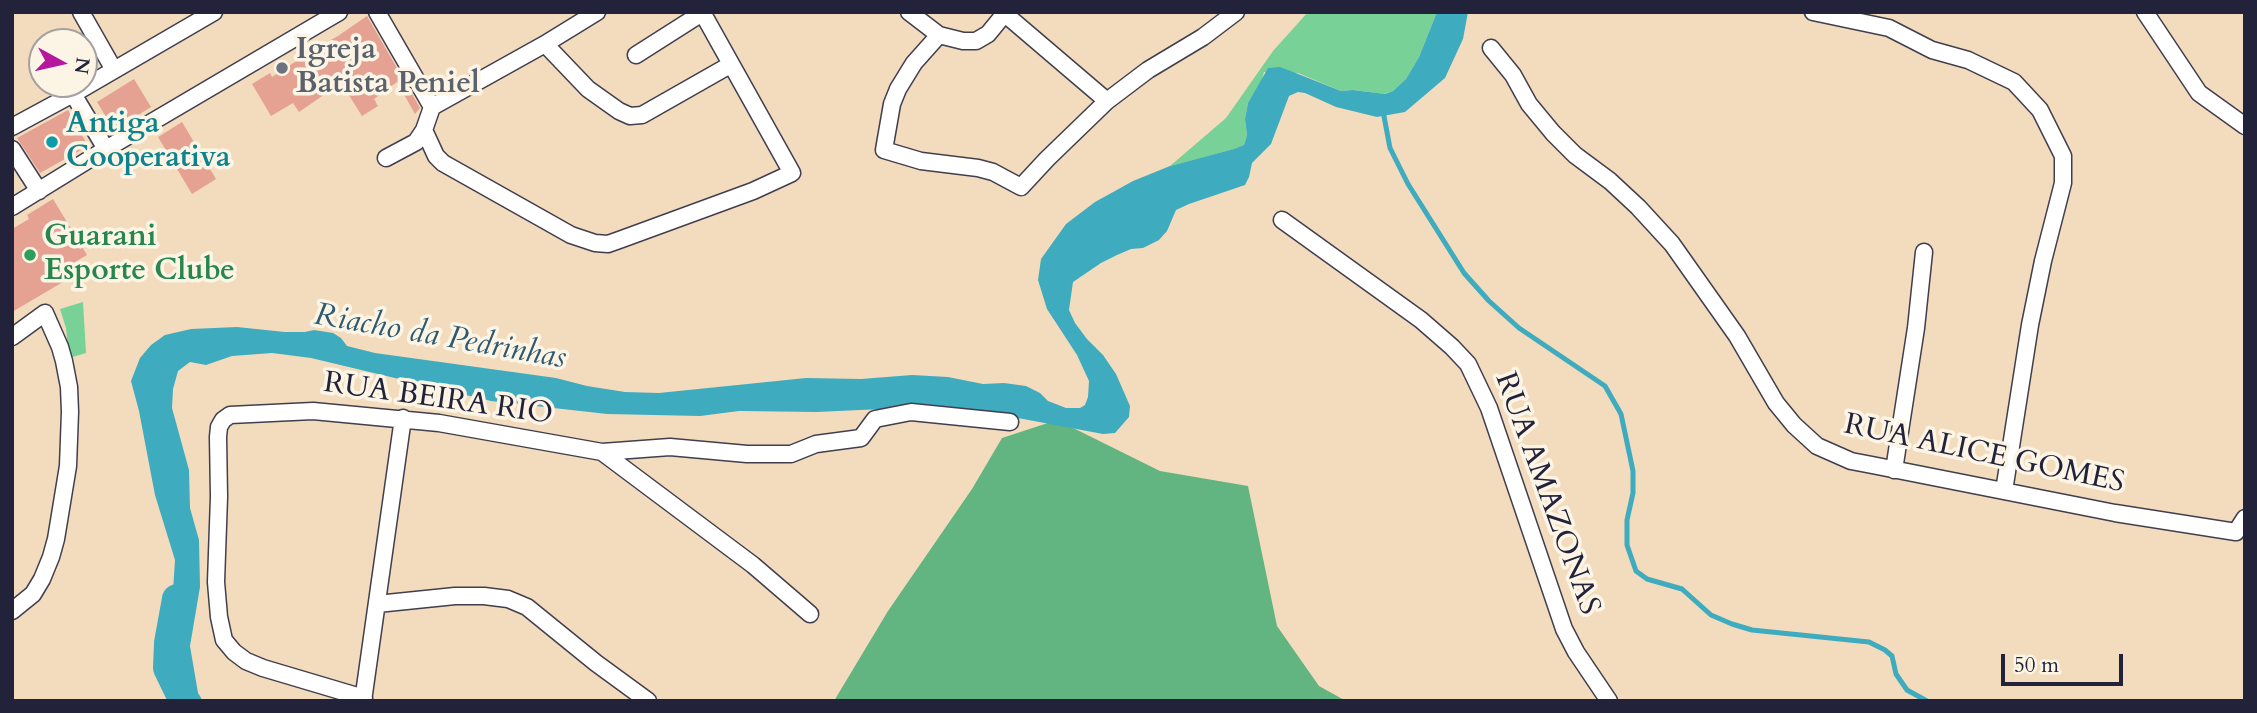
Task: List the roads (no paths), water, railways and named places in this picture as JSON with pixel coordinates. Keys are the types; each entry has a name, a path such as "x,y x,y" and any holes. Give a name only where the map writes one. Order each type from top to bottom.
{"street":[{"path":"80,12 114,70"},
{"path":"98,79 214,12"},
{"path":"12,207 339,12"},
{"path":"377,12 432,107"},
{"path":"386,158 416,142 425,130 432,107 597,12"},
{"path":"909,12 939,34 963,41 976,41 988,34 1005,13 1107,101"},
{"path":"939,34 914,63 898,89 892,104 884,150 921,161 993,172 1021,187 1107,101 1148,70 1203,37 1236,12"},
{"path":"1813,12 1900,33 1932,50 1977,64 2014,82 2040,110 2063,156 2063,183 2030,325 2004,491"},
{"path":"2145,12 2199,93 2245,126"},
{"path":"425,130 436,156 443,163 571,235 595,243 608,244 632,236 753,191 792,173 702,13 636,55"},
{"path":"545,44 588,89 630,116 642,115 730,65"},
{"name":"RUA ALICE GOMES","path":"1491,48 1513,75 1529,104 1553,133 1575,155 1629,198 1672,244 1737,336 1776,403 1794,425 1817,446 1851,461 1894,470 2236,533 2245,518"},
{"path":"12,127 66,98"},
{"path":"75,98 106,149"},
{"path":"12,149 39,191"},
{"name":"RUA AMAZONAS","path":"1282,220 1421,320 1468,364 1489,408 1564,629 1609,701"},
{"path":"1894,470 1916,328 1924,252"},
{"path":"12,337 44,313 60,347 69,387 70,412 68,466 56,539 42,579 33,594 12,611"},
{"name":"RUA BEIRA RIO","path":"364,699 246,661 224,640 216,582 219,427 223,420 237,413 313,411 403,418 602,453 670,447 747,454 791,454 816,444 861,438 876,419 911,412 1010,422"},
{"path":"364,699 403,418"},
{"path":"602,453 753,565 810,614"},
{"path":"377,604 456,596 508,599 527,607 648,701"}],"water":[{"path":"1437,12 1468,12 1463,39 1445,78 1405,112 1377,117 1336,107 1305,93 1298,92 1289,96 1271,144 1252,163 1245,185 1176,210 1167,231 1159,240 1143,248 1131,249 1117,255 1073,282 1069,310 1075,323 1116,374 1130,406 1129,417 1115,433 1103,434 1002,415 925,407 817,412 739,411 700,416 607,414 491,401 311,358 272,353 232,356 206,365 190,362 178,371 172,408 189,470 190,508 199,540 200,587 190,646 198,693 203,701 184,701 180,694 168,668 175,560 155,495 131,381 140,358 151,345 165,335 191,329 237,327 285,332 314,330 333,333 347,346 375,353 556,378 625,392 659,393 806,378 861,379 912,375 948,377 983,384 1026,386 1040,393 1048,401 1066,408 1080,408 1085,405 1088,397 1089,381 1077,355 1047,309 1038,280 1041,259 1066,224 1095,202 1133,181 1170,166 1244,145 1248,103 1268,68 1280,67 1341,91 1385,94 1393,91 1406,79 1419,57"}],"waterway":[{"path":"1383,111 1390,148 1408,184 1464,273 1489,301 1519,328 1605,386 1621,414 1633,471 1627,545 1636,571 1647,579 1682,589 1711,615 1732,624 1752,630 1869,642 1892,656 1896,674 1907,690 1927,701"},
{"name":"Riacho da Pedrinhas","path":"177,599 169,643 168,668 184,701"}],"place":[{"name":"Igreja Batista Peniel","path":"282,68"},
{"name":"Antiga Cooperativa","path":"52,142"},
{"name":"Guarani Esporte Clube","path":"30,255"}]}
